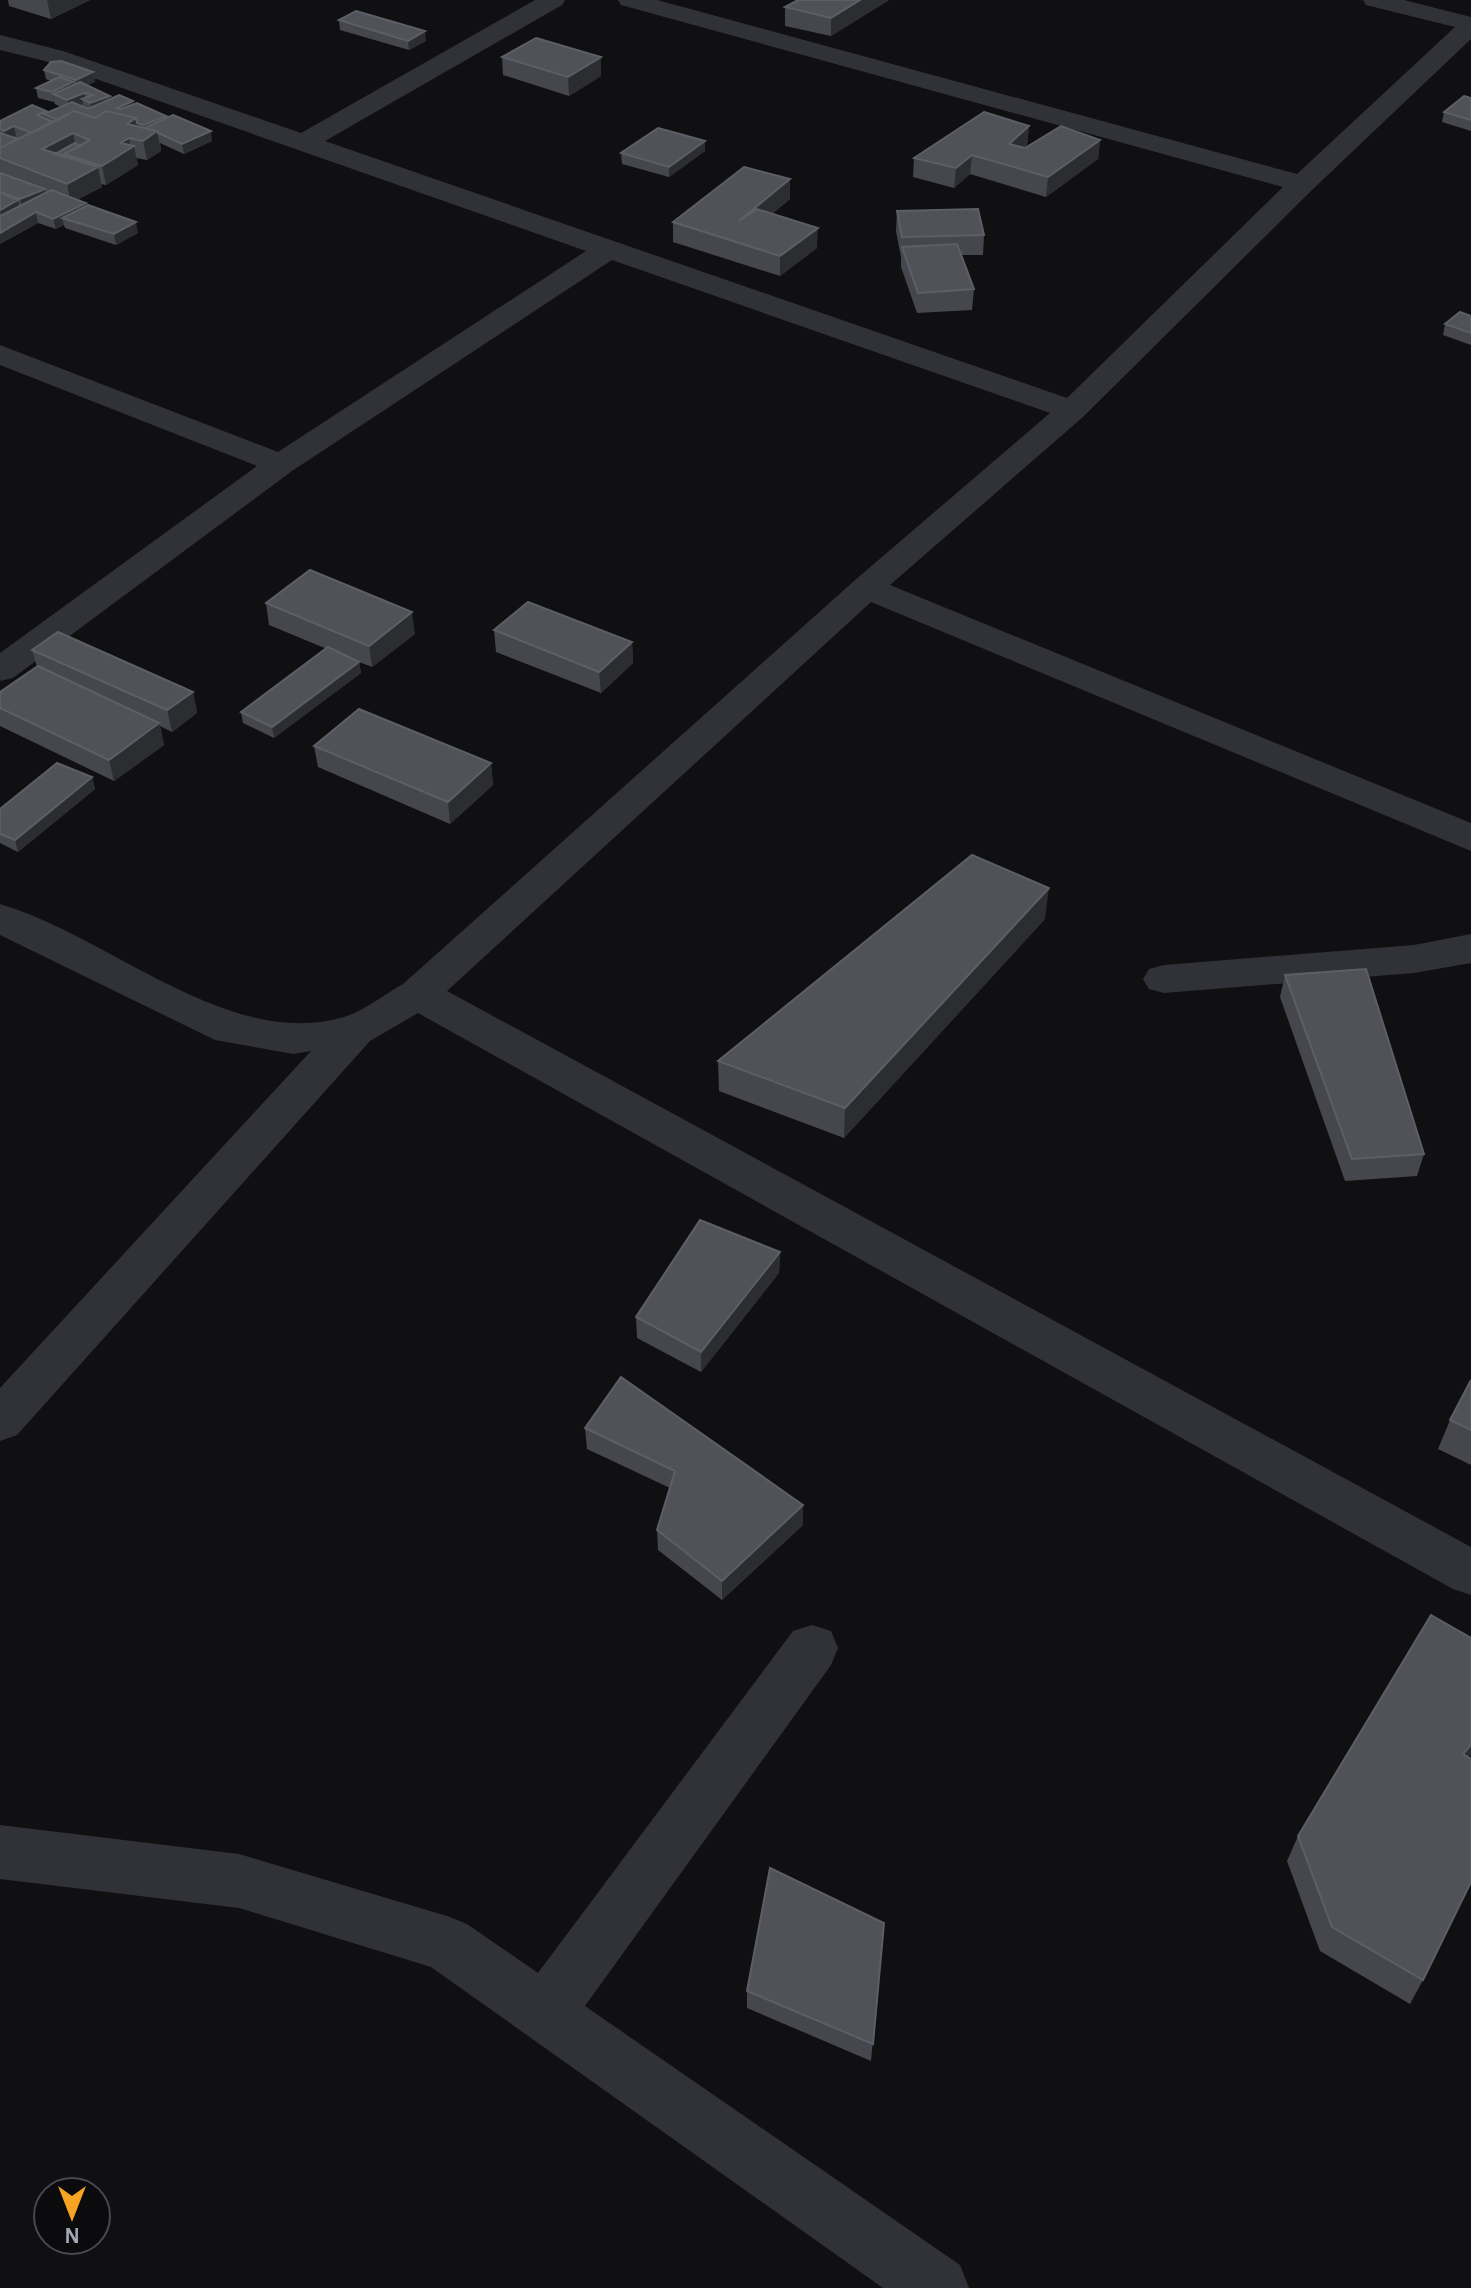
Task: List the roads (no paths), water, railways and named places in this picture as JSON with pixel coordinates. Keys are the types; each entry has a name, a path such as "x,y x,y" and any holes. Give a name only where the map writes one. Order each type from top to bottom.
{"street":[{"path":"303,143 553,0"},
{"path":"630,0 1302,184"},
{"path":"0,1421 355,1030 418,994 866,588 1072,410 1302,184 1457,57 1471,25 1375,0"},
{"path":"0,42 54,56 1072,410"},
{"path":"0,670 281,464 610,248"},
{"path":"0,354 281,464"},
{"path":"866,588 1471,838"},
{"path":"0,918 230,1029 293,1039 355,1030"},
{"path":"1164,979 1414,959 1471,948"},
{"path":"418,994 1471,1573"},
{"path":"544,2013 812,1648"},
{"path":"0,1852 239,1881 447,1944 937,2288"}]}
